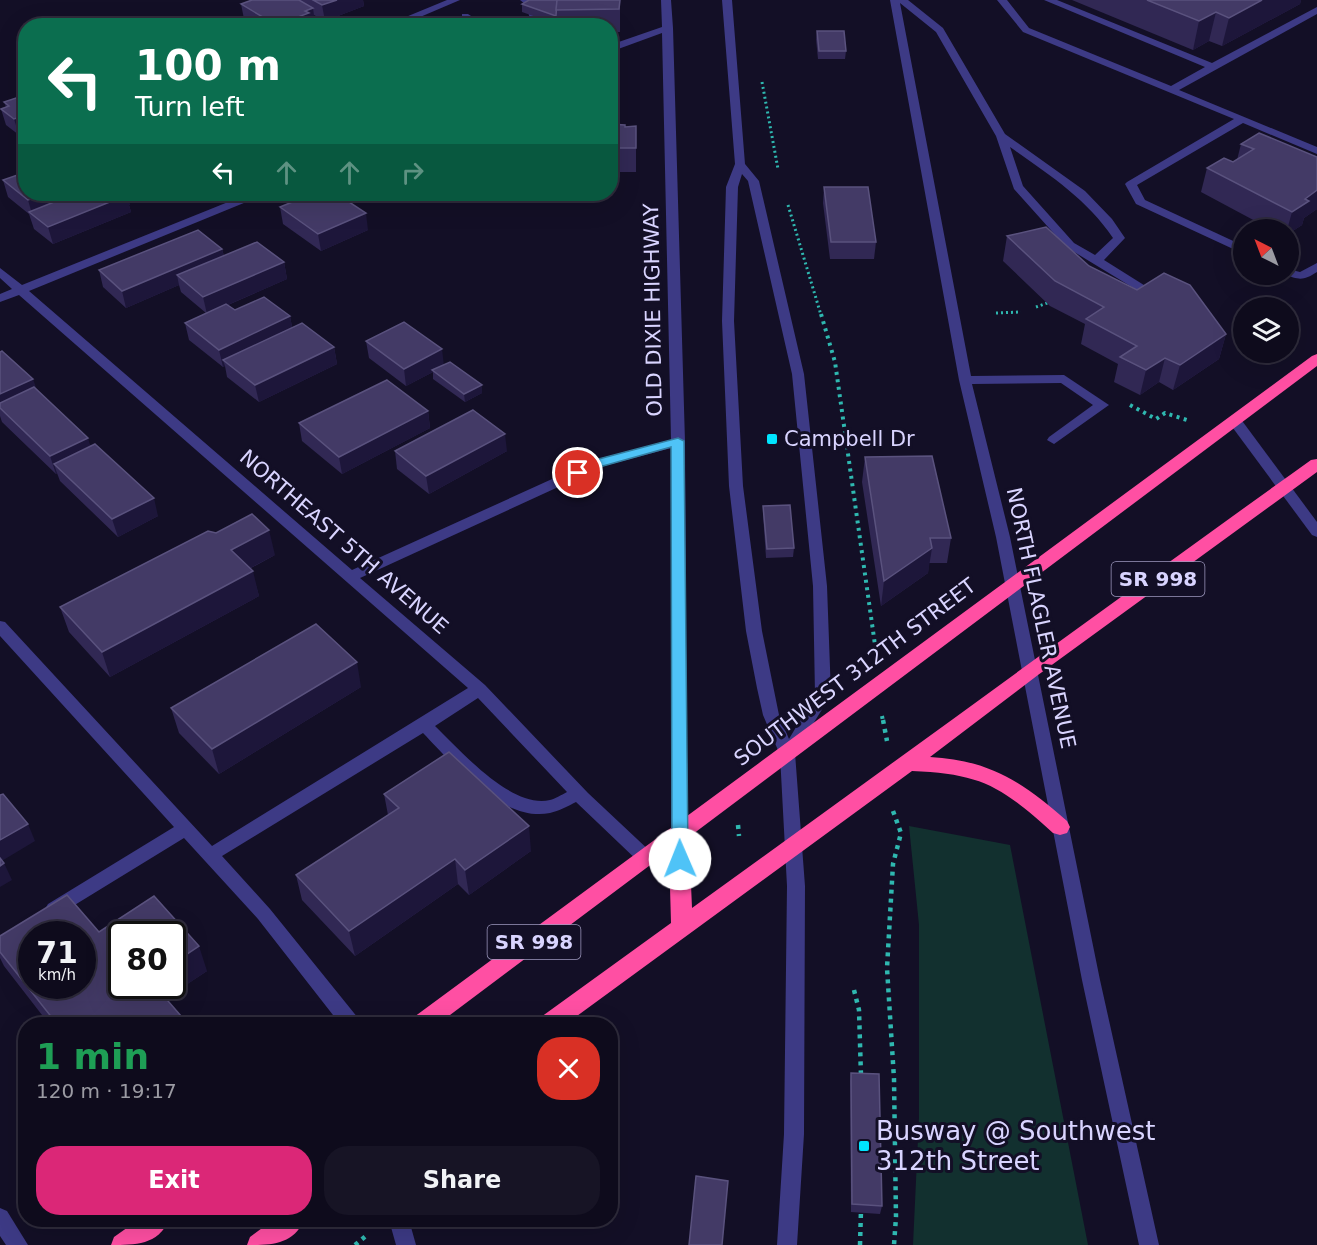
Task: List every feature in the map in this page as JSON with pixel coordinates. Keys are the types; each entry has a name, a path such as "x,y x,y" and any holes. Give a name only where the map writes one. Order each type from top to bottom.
{"highway":[{"name":"SOUTHWEST 312TH STREET","path":"432,1017 788,755 1317,359"},
{"name":"SR 998","path":"559,1017 908,764 1031,670 1317,464"},
{"path":"908,764 956,765 981,771 1003,781 1030,800 1060,827"},
{"path":"680,835 682,927"},
{"path":"123,1245 147,1227"},
{"path":"259,1245 283,1227"}],"street":[{"path":"409,18 455,0"},
{"path":"525,0 529,2 537,18"},
{"name":"OLD DIXIE HIGHWAY","path":"666,0 678,441 680,835"},
{"path":"727,0 740,164 732,186 728,321 736,486 754,631 765,688 771,715 788,755 797,911 794,1134 787,1245"},
{"name":"NORTH FLAGLER AVENUE","path":"895,0 966,380 1031,670 1060,827 1149,1245"},
{"path":"902,0 940,30 1001,136 1018,187 1070,245 1149,292"},
{"path":"1002,0 1026,30 1317,151"},
{"path":"1050,0 1213,67"},
{"path":"1171,90 1317,10"},
{"path":"618,46 668,28"},
{"path":"1233,246 1140,202 1131,184 1242,119"},
{"path":"1001,136 1065,180 1089,200 1111,224 1119,238 1096,261"},
{"path":"740,164 753,182 798,374 820,586 823,695 788,755"},
{"path":"0,298 239,201"},
{"path":"1299,276 1317,267"},
{"name":"NORTHEAST 5TH AVENUE","path":"0,272 479,689 578,794 647,859"},
{"path":"966,380 1064,378 1102,405 1054,441"},
{"path":"1235,421 1286,487 1317,532"},
{"path":"349,577 599,463 678,441"},
{"path":"0,626 264,914 345,1017"},
{"path":"210,855 479,689"},
{"path":"424,725 506,798 526,806 548,807 578,794"},
{"path":"39,918 185,829"},
{"path":"0,1218 18,1245"},
{"path":"401,1227 406,1245"}],"path":[{"path":"1042,294 1050,303 1059,307"},
{"path":"1036,307 1050,303"},
{"path":"996,313 1021,312"},
{"path":"823,351 832,350"},
{"path":"1128,404 1156,419 1165,413 1197,422"},
{"path":"881,711 886,730"},
{"path":"894,799 892,809 899,822 901,833 893,864 886,968 894,1079 896,1217 894,1245"},
{"path":"854,990 859,1010 861,1087"},
{"path":"860,1245 861,1206"},
{"path":"355,1245 367,1235"}],"green space":[{"path":"909,826 1010,845 1088,1245 913,1245 919,1117 919,925"}],"building":[{"path":"252,0 299,0 313,8 305,11 309,13 295,18 264,18 241,4"},
{"path":"313,0 337,0 322,5"},
{"path":"529,0 557,0 556,16 522,4"},
{"path":"557,0 620,0 619,9 556,10"},
{"path":"1147,0 1262,0 1229,18 1216,12 1199,21"},
{"path":"817,31 844,31 846,51 819,51"},
{"path":"18,97 18,118 14,119 1,109 9,106 4,102"},
{"path":"618,125 625,125 625,127 636,126 636,148 618,148"},
{"path":"1259,133 1317,157 1317,190 1305,199 1309,201 1292,212 1207,168 1224,158 1233,162 1254,149 1241,144"},
{"path":"18,175 18,192 3,180"},
{"path":"824,187 868,187 876,242 831,242"},
{"path":"56,201 112,201 48,227 29,212"},
{"path":"295,201 348,201 366,213 318,234 280,207"},
{"path":"1046,227 1089,266 1137,290 1164,273 1190,285 1226,334 1180,365 1165,358 1146,370 1120,357 1137,346 1086,319 1104,307 1055,281 1007,236"},
{"path":"198,230 222,249 122,291 99,270"},
{"path":"257,242 284,262 203,297 177,275"},
{"path":"264,297 290,316 219,350 185,323 226,304 235,310"},
{"path":"404,322 442,349 404,369 366,341"},
{"path":"302,323 334,347 255,385 223,360"},
{"path":"2,351 33,379 0,394 0,352"},
{"path":"450,362 482,385 464,394 432,370"},
{"path":"387,380 428,411 339,457 299,423"},
{"path":"34,387 88,438 50,456 0,408 0,403"},
{"path":"473,410 505,434 426,476 395,451"},
{"path":"95,444 154,498 112,519 54,464"},
{"path":"932,456 951,538 930,538 932,548 884,581 865,457"},
{"path":"790,505 794,548 767,549 763,506"},
{"path":"252,514 269,530 231,550 253,571 102,652 60,607 208,531 216,533"},
{"path":"316,624 357,662 212,749 171,708"},
{"path":"449,752 529,826 465,870 455,859 349,931 296,875 399,808 384,794"},
{"path":"3,794 28,824 0,840 0,795"},
{"path":"67,895 89,921 25,921"},
{"path":"154,896 176,921 116,921"},
{"path":"18,925 18,975 0,952 0,936"},
{"path":"108,926 108,999 166,999 182,1017 51,1017 37,999 96,999 96,929 99,932"},
{"path":"186,932 199,946 186,955"},
{"path":"851,1073 879,1074 882,1206 852,1204"},
{"path":"696,1176 728,1181 722,1245 689,1245"}],"place":[{"name":"Campbell Dr","path":"772,439"},
{"name":"Busway @ Southwest 312th Street","path":"864,1146"}],"route":[{"path":"578,473 599,463 678,441 680,859"}]}
